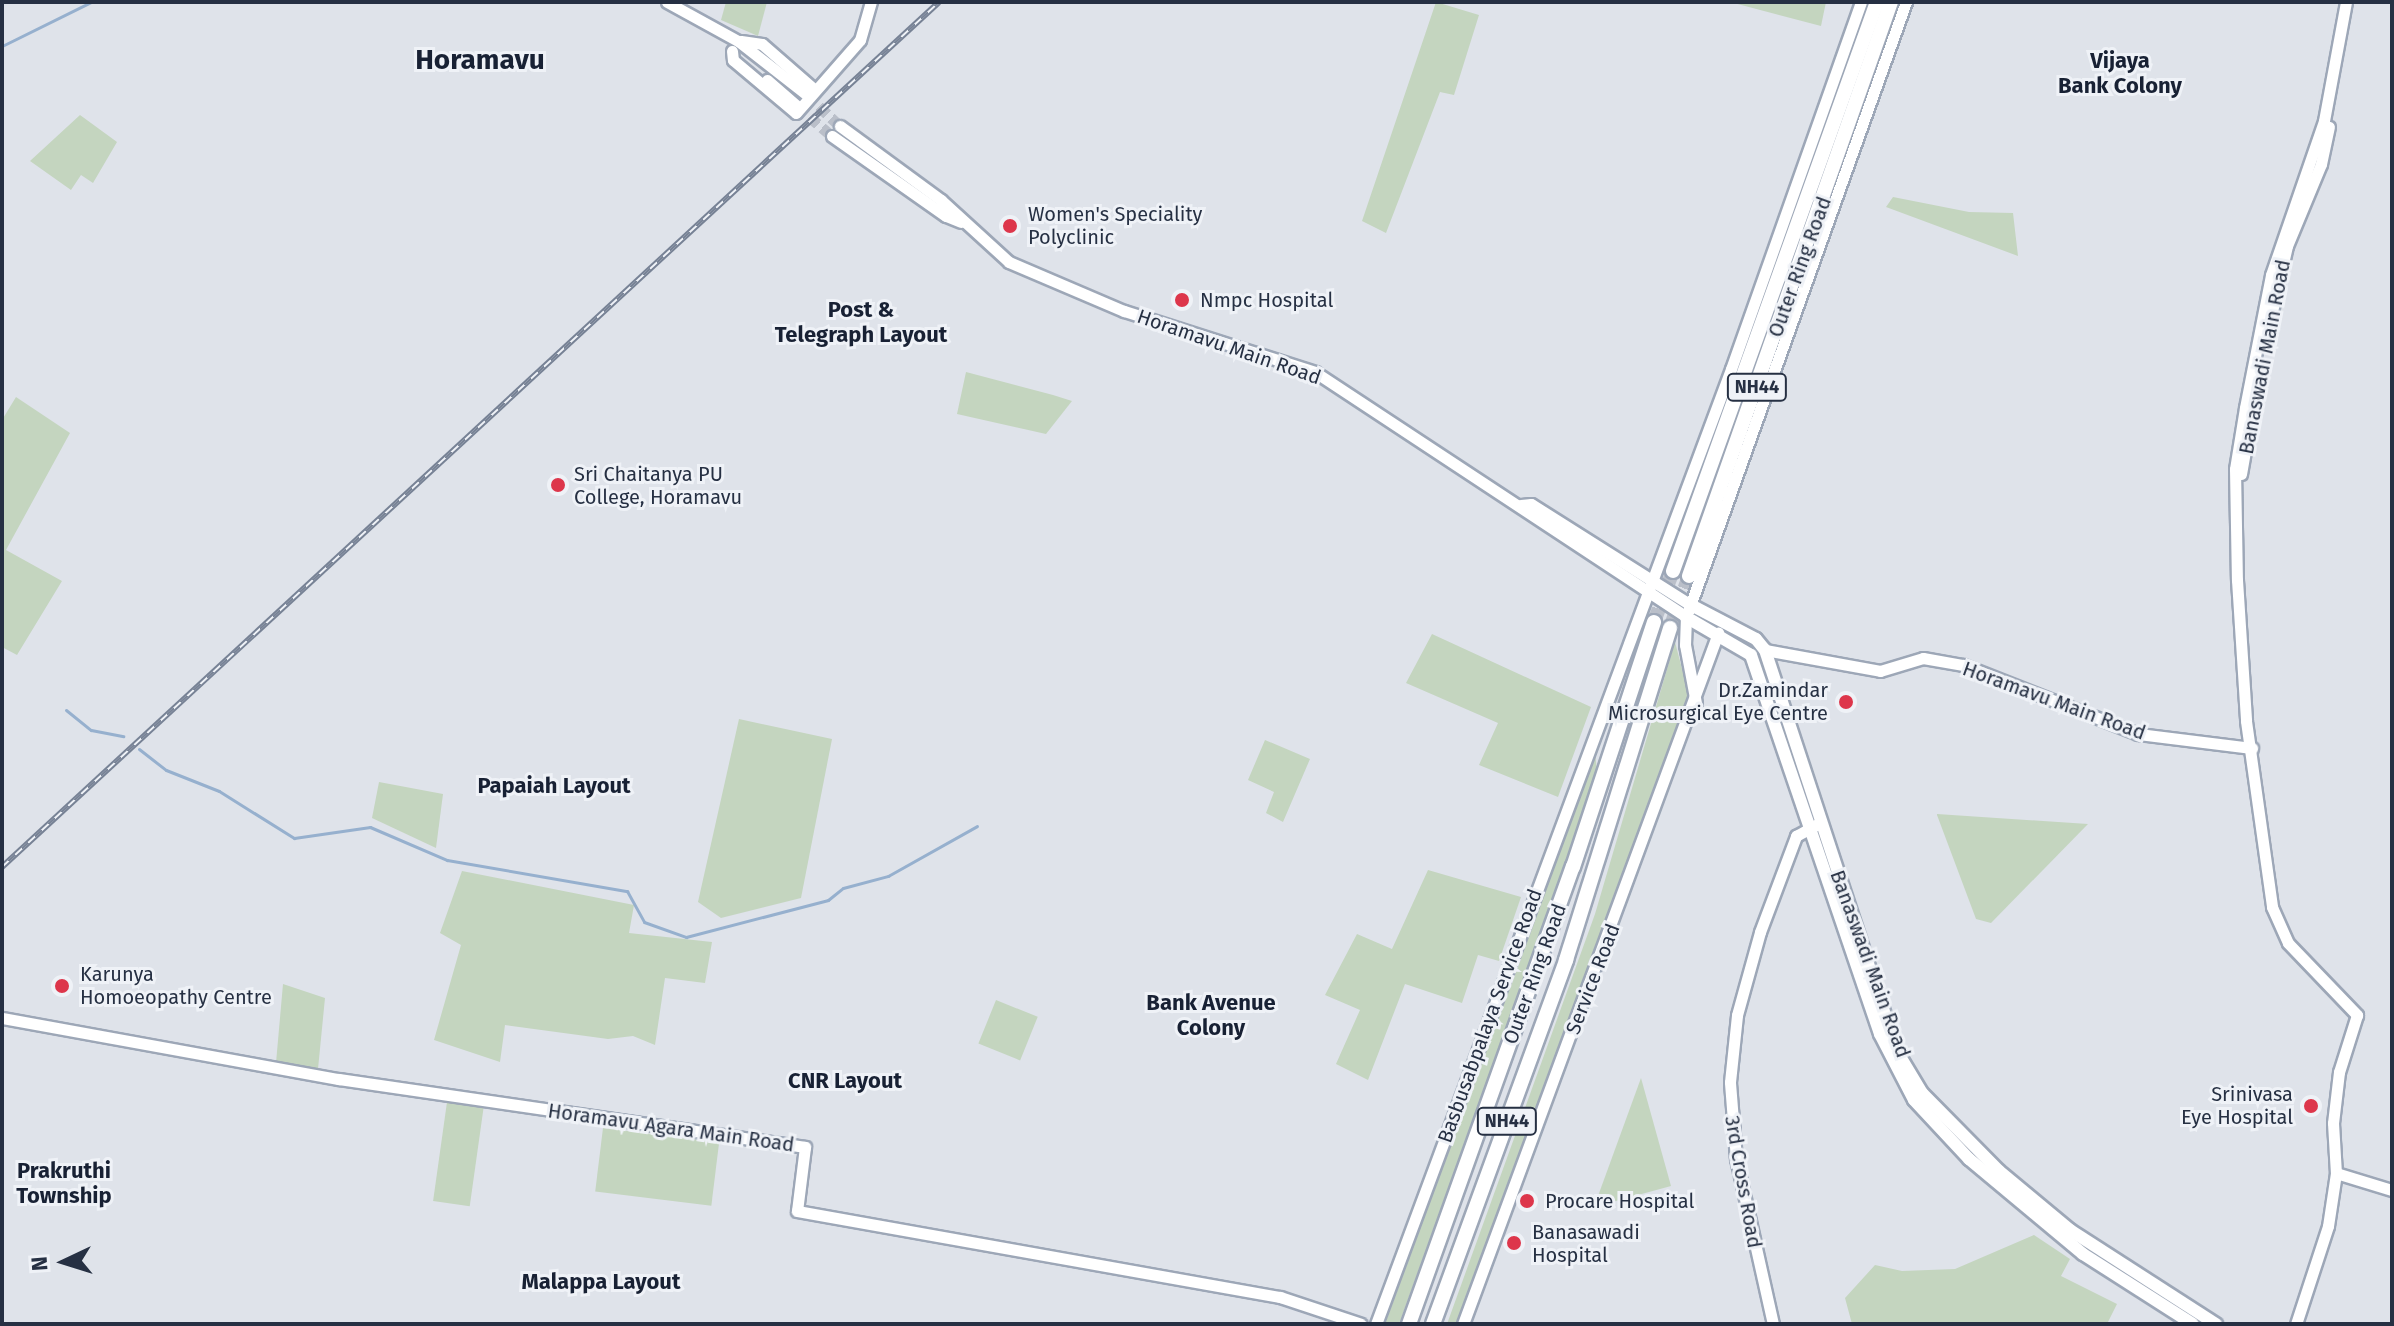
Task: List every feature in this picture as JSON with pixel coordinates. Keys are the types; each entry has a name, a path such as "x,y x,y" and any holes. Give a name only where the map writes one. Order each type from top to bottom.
{"highway":[{"name":"Outer Ring Road","path":"1673,571 1829,118 1877,2"},
{"name":"Outer Ring Road","path":"1689,576 1891,2"},
{"name":"Outer Ring Road","path":"1409,1324 1578,853 1654,622"},
{"name":"Outer Ring Road","path":"1433,1324 1573,939 1670,628"}],"main road":[{"name":"Banaswadi Main Road","path":"1688,611 1751,655 1898,1053 1922,1093 1999,1171 2070,1230 2216,1324"},
{"path":"1688,611 1756,639 1765,650"},
{"name":"Banaswadi Main Road","path":"1765,650 1880,1034 1914,1100 1969,1159 2083,1254 2193,1324"}],"street":[{"path":"667,2 725,37 797,106"},
{"path":"735,46 733,60 791,112 860,40 871,2"},
{"name":"Basbusabpalaya Service Road","path":"1376,1324 1652,580 1829,118 1861,2"},
{"path":"1696,703 1685,645 1688,611 1906,2"},
{"name":"Banaswadi Main Road","path":"2336,1173 2333,1123 2339,1072 2357,1015 2288,943 2272,907 2252,748 2238,590 2237,481 2238,448 2271,275 2316,147 2346,2"},
{"name":"Banaswadi Main Road","path":"2237,481 2276,288 2321,164 2354,2"},
{"path":"735,46 762,44 811,92"},
{"name":"Horamavu Main Road","path":"836,131 946,216 969,225 1000,256 1038,276 1124,311 1315,372 1521,505 1647,594 1688,611"},
{"name":"Horamavu Main Road","path":"1521,505 1531,504 1652,580 1688,611"},
{"name":"Service Road","path":"1463,1324 1696,703 1718,633"},
{"name":"Horamavu Main Road","path":"1765,650 1880,671 1923,658 1963,665 2138,734 2252,748"},
{"name":"3rd Cross Road","path":"1773,1324 1736,1159 1730,1082 1737,1015 1760,932 1796,836 1815,825"},
{"name":"Horamavu Agara Main Road","path":"2,1018 339,1079 805,1147 797,1211 1280,1297 1361,1324"},
{"path":"2296,1324 2328,1226 2336,1173 2392,1190"}],"green space":[{"path":"726,2 767,2 758,36 721,20"},
{"path":"1436,2 1479,15 1454,95 1440,92 1386,233 1362,221"},
{"path":"1730,2 1826,2 1821,26"},
{"path":"80,115 117,142 93,183 81,175 71,190 30,161"},
{"path":"1893,197 1969,212 2013,213 2018,256 1886,207"},
{"path":"966,372 1072,401 1046,434 957,414"},
{"path":"16,397 70,433 6,550 62,581 17,655 2,647 2,420"},
{"path":"1432,634 1591,707 1558,797 1479,765 1498,723 1406,683"},
{"path":"1675,642 1690,699 1463,1324 1447,1324 1595,914"},
{"path":"739,719 832,739 801,898 721,918 698,902"},
{"path":"1265,740 1310,759 1283,822 1266,813 1274,792 1248,780"},
{"path":"1595,750 1597,773 1571,851 1399,1324 1385,1324"},
{"path":"379,782 443,794 436,848 372,818"},
{"path":"1937,814 2088,824 1991,923 1976,919"},
{"path":"1428,870 1521,897 1499,961 1478,955 1462,1003 1405,984 1368,1080 1336,1064 1360,1010 1325,995 1357,934 1392,949"},
{"path":"462,871 634,905 629,933 712,942 705,983 665,978 655,1045 633,1036 608,1039 505,1025 500,1062 434,1040 461,945 440,933"},
{"path":"283,984 325,998 318,1069 276,1063"},
{"path":"996,1000 1038,1017 1020,1060 978,1044"},
{"path":"1641,1078 1671,1186 1594,1207"},
{"path":"447,1102 484,1107 470,1206 433,1201"},
{"path":"603,1128 719,1142 711,1206 595,1192"},
{"path":"2034,1235 2070,1259 2061,1276 2117,1304 2107,1324 1852,1324 1845,1298 1875,1265 1902,1271 1955,1269"}],"waterway":[{"path":"2,46 91,2"},
{"path":"66,710 91,730 123,736"},
{"path":"139,749 166,770 219,791 294,838 370,827 447,860 627,891 644,922 686,937 828,900 843,888 888,876 977,826"}],"tunnel":[{"path":"807,95 840,126"},
{"path":"797,106 832,136"},
{"path":"1654,622 1673,571"},
{"path":"1670,628 1689,576"}],"railway":[{"path":"2,867 939,2"}],"place":[{"name":"Women's Speciality Polyclinic","path":"1010,226"},
{"name":"Nmpc Hospital","path":"1182,300"},
{"name":"Sri Chaitanya PU College, Horamavu","path":"558,485"},
{"name":"Dr.Zamindar Microsurgical Eye Centre","path":"1846,702"},
{"name":"Karunya Homoeopathy Centre","path":"62,986"},
{"name":"Srinivasa Eye Hospital","path":"2311,1106"},
{"name":"Procare Hospital","path":"1527,1201"},
{"name":"Banasawadi Hospital","path":"1514,1243"}],"district":[{"name":"Horamavu","path":"480,60"},
{"name":"Vijaya Bank Colony","path":"2120,72"},
{"name":"Post & Telegraph Layout","path":"861,322"},
{"name":"Papaiah Layout","path":"554,786"},
{"name":"Bank Avenue Colony","path":"1211,1014"},
{"name":"CNR Layout","path":"845,1081"},
{"name":"Prakruthi Township","path":"64,1182"},
{"name":"Malappa Layout","path":"601,1282"}]}
